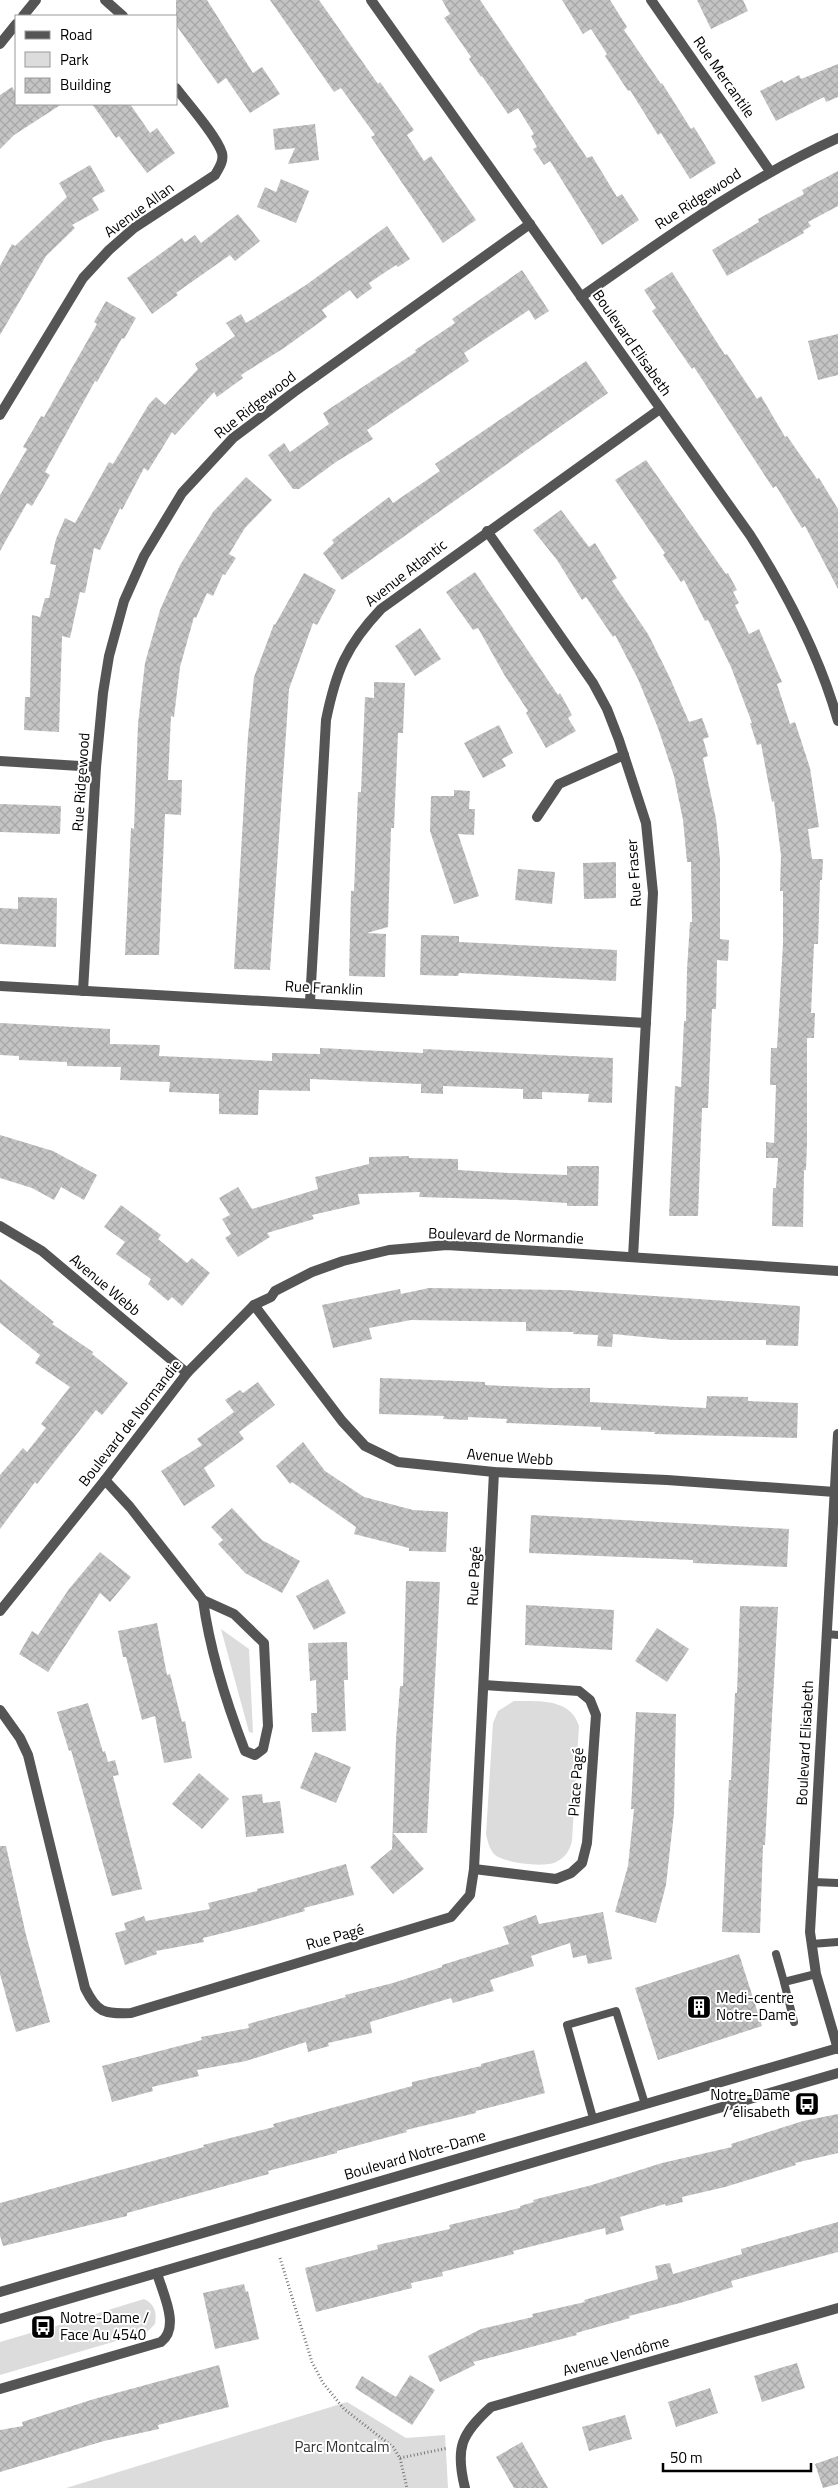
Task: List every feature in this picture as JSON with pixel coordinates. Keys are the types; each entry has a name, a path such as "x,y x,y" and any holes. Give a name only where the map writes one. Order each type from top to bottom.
{"street":[{"path":"23,15 36,0"},
{"path":"105,0 122,15"},
{"name":"Boulevard Elisabeth","path":"372,0 750,535 781,586 808,639 838,721"},
{"name":"Rue Mercantile","path":"652,0 770,171"},
{"path":"0,44 15,25"},
{"name":"Avenue Allan","path":"0,416 83,278 109,250 134,228 215,175 221,165 223,154 178,91"},
{"name":"Rue Ridgewood","path":"581,297 699,214 770,171 838,138"},
{"name":"Rue Ridgewood","path":"83,991 96,767 109,656 124,601 144,556 182,493 220,451 247,427 530,224"},
{"name":"Avenue Atlantic","path":"310,1002 326,720 333,687 344,658 360,631 381,609 487,531 660,409"},
{"name":"Rue Fraser","path":"487,531 593,683 607,709 624,754 646,823 653,893 632,1257"},
{"path":"537,817 559,784 624,754"},
{"path":"0,760 96,767"},
{"name":"Rue Franklin","path":"0,986 310,1002 646,1023"},
{"name":"Avenue Webb","path":"0,1226 42,1251 187,1373"},
{"name":"Boulevard de Normandie","path":"0,1611 105,1480 187,1373 254,1305 312,1272 389,1250 447,1245 838,1271"},
{"name":"Avenue Webb","path":"254,1305 342,1421 365,1446 398,1462 494,1472 667,1480 835,1492"},
{"name":"Boulevard Elisabeth","path":"838,1434 833,1596 827,1634 810,1944 816,1974 838,2048"},
{"name":"Rue Pagé","path":"0,1710 20,1738 28,1755 85,1988 94,2005 108,2014 131,2013 451,1917 470,1895 474,1869 494,1472"},
{"path":"105,1480 130,1507 203,1600 234,1614 264,1643 268,1726 263,1749 255,1755 245,1752 229,1710 207,1633 203,1600"},
{"name":"Place Pagé","path":"474,1869 556,1879 571,1873 582,1863 587,1843 596,1715 590,1700 580,1691 484,1686"},
{"name":"Boulevard Notre-Dame","path":"0,2292 838,2048"},
{"path":"0,2319 838,2073"},
{"path":"0,2389 161,2342 168,2336 171,2325 157,2273"},
{"name":"Avenue Vendôme","path":"464,2488 459,2465 461,2446 473,2423 491,2407 838,2308"}],"lane":[{"path":"827,1634 838,1635"},
{"path":"813,1882 838,1884"},
{"path":"810,1944 838,1942"},
{"path":"776,1954 794,2022"},
{"path":"784,1982 816,1974"},
{"path":"593,2118 567,2025 616,2011 645,2104"}],"path":[{"path":"280,2258 312,2362 323,2383 344,2409 393,2447 400,2458 407,2488"},
{"path":"400,2458 461,2446"}],"green space":[{"path":"221,1629 249,1649 253,1733 249,1732"},
{"path":"514,1701 543,1702 561,1706 569,1710 579,1726 572,1841 564,1856 550,1864 525,1864 500,1858 491,1850 486,1834 493,1723 498,1711"},
{"path":"144,2299 153,2306 156,2316 155,2324 147,2332 0,2375 0,2342 34,2332 36,2338 47,2335 46,2329"},
{"name":"Parc Montcalm","path":"347,2402 406,2438 445,2435 448,2488 66,2488"}],"building":[{"path":"176,0 207,0 253,73 262,67 280,94 250,113 226,78 218,84 178,28 178,15 176,15"},
{"path":"270,0 319,0 378,84 380,82 414,130 407,135 424,161 431,156 476,220 443,243 371,137 375,135 341,88 334,92"},
{"path":"442,0 480,0 587,158 592,156 617,197 622,194 639,220 602,245 550,161 544,165 533,149 537,147 531,136 534,134 518,108 508,114 469,59 471,57 444,18 450,14"},
{"path":"562,0 610,0 627,27 624,30 662,83 691,129 694,127 716,163 690,179 661,133 658,135 630,90 628,91 605,56 607,54 591,29 583,34"},
{"path":"697,0 743,0 748,11 711,29"},
{"path":"838,64 838,97 826,102 824,97 776,121 760,91 782,80 784,83 799,75 801,79"},
{"path":"12,87 15,92 15,105 60,105 14,135 0,149 0,95"},
{"path":"93,105 131,105 150,133 157,128 175,153 147,173 119,136 116,138"},
{"path":"315,124 319,160 288,164 295,148 275,150 273,129"},
{"path":"90,165 105,191 92,198 99,210 72,225 75,228 46,256 0,335 0,266 12,244 15,246 67,197 59,183"},
{"path":"838,171 838,206 808,222 811,226 803,231 804,233 727,276 712,250 759,222 758,219 804,194 802,190"},
{"path":"281,179 309,191 296,223 257,207 265,187 276,192"},
{"path":"238,214 260,241 235,261 230,255 176,293 178,295 152,314 127,278 182,238 185,242 195,235 201,243"},
{"path":"387,226 410,259 398,267 396,265 369,283 372,288 357,299 350,290 322,310 327,317 284,348 241,375 243,378 217,397 214,392 175,435 172,432 148,471 144,468 122,510 120,508 100,550 94,548 85,593 80,592 70,638 62,636 59,732 24,730 25,697 30,697 32,615 40,617 45,598 49,598 56,565 50,564 56,539 65,518 75,523 109,462 113,464 149,404 156,397 165,405 198,369 195,364 235,336 226,323 241,314 246,323 306,285"},
{"path":"522,270 549,311 535,320 529,310 464,353 469,361 367,430 373,439 336,462 299,489 293,489 268,455 284,443 290,452 329,424 323,413 416,352 415,350 455,323 452,319"},
{"path":"672,272 725,355 727,354 757,399 761,396 785,437 787,436 817,479 819,478 838,509 838,589 805,526 802,528 776,486 773,488 694,367 692,369 652,311 656,308 644,290"},
{"path":"106,301 136,318 124,339 122,338 97,382 95,381 45,472 50,475 32,506 27,503 0,551 0,495 27,449 23,447 41,416 44,417 97,324 94,322"},
{"path":"838,334 838,375 818,380 808,341"},
{"path":"586,361 608,393 342,580 323,553 334,543 332,540 389,497 393,503 440,471 435,464"},
{"path":"646,460 726,574 728,573 737,590 733,592 739,603 735,605 749,634 759,629 782,682 777,684 790,724 795,722 810,768 819,827 808,829 812,859 823,859 822,880 820,880 818,944 814,944 811,1013 815,1013 814,1038 807,1038 807,1144 806,1170 804,1170 803,1227 772,1226 773,1188 776,1188 778,1158 766,1158 766,1142 774,1143 776,1085 770,1085 771,1048 777,1048 783,944 783,891 780,891 781,855 774,801 772,802 761,744 757,745 750,723 752,723 731,667 708,620 705,621 684,580 681,582 663,555 665,553 615,480"},
{"path":"246,477 272,500 245,528 229,554 236,558 225,575 223,574 213,596 207,593 196,618 194,617 180,667 174,717 171,716 168,780 182,780 181,815 165,814 159,955 125,955 131,828 134,829 138,724 145,663 160,610 180,565 213,512"},
{"path":"561,510 589,547 595,543 617,578 612,581 648,634 689,722 702,718 709,737 703,739 708,756 703,758 716,819 720,858 720,939 729,940 728,961 717,960 716,1009 712,1009 708,1108 702,1108 698,1216 669,1216 675,1086 681,1087 690,922 692,922 691,862 687,862 683,820 674,776 658,728 638,679 615,635 613,637 586,597 582,600 557,560 533,530"},
{"path":"475,572 558,695 560,693 572,715 568,718 576,731 546,748 526,713 528,711 505,676 478,628 473,630 446,592"},
{"path":"304,573 336,590 317,625 313,623 289,689 270,970 234,969 248,736 254,677 274,624"},
{"path":"420,628 441,659 415,676 395,646"},
{"path":"374,682 405,683 403,733 398,733 394,828 391,828 388,927 367,933 386,934 385,977 349,976 351,891 354,891 358,792 361,792 365,697 374,698"},
{"path":"499,725 513,753 502,759 506,766 483,778 464,743"},
{"path":"454,790 470,791 469,809 475,809 474,835 458,834 479,896 454,904 430,831 431,796 454,796"},
{"path":"0,804 61,806 60,834 0,832"},
{"path":"616,862 616,898 584,899 583,863"},
{"path":"518,869 555,872 552,904 515,900"},
{"path":"18,897 57,898 56,947 0,944 0,908 18,909"},
{"path":"421,935 459,936 459,942 617,950 616,981 459,973 458,976 420,975"},
{"path":"0,1023 110,1029 110,1044 160,1045 159,1056 272,1061 272,1053 320,1054 320,1048 423,1053 423,1049 613,1058 612,1103 588,1102 589,1094 542,1092 542,1099 523,1099 523,1089 443,1086 443,1094 421,1093 421,1084 310,1079 310,1091 259,1090 258,1115 219,1114 219,1094 169,1092 170,1082 120,1080 121,1067 67,1066 67,1062 19,1060 19,1056 0,1055"},
{"path":"0,1135 53,1151 97,1175 84,1200 61,1187 54,1200 32,1188 0,1178"},
{"path":"409,1156 409,1158 458,1159 458,1170 508,1173 567,1175 567,1166 599,1166 598,1206 567,1206 567,1203 517,1200 419,1197 420,1192 358,1194 360,1204 312,1215 314,1219 267,1233 270,1237 238,1257 225,1238 231,1234 222,1219 230,1215 219,1198 238,1187 252,1209 318,1189 315,1177 369,1164 369,1157"},
{"path":"121,1205 161,1235 158,1239 187,1263 192,1258 210,1273 182,1306 172,1297 168,1301 148,1284 151,1279 116,1254 125,1242 104,1227"},
{"path":"0,1279 54,1322 52,1324 93,1352 92,1354 128,1383 102,1415 96,1410 37,1484 35,1482 0,1529 0,1475 23,1448 27,1452 46,1428 41,1424 70,1387 35,1363 40,1355 0,1323"},
{"path":"429,1288 566,1290 800,1306 798,1346 766,1345 766,1340 673,1340 613,1334 612,1347 597,1346 598,1335 573,1334 574,1332 526,1331 526,1322 411,1320 369,1328 372,1339 333,1348 322,1305 400,1289 401,1294"},
{"path":"380,1378 485,1382 485,1385 590,1388 590,1402 706,1408 707,1396 748,1397 748,1401 798,1403 797,1438 654,1434 655,1432 601,1430 601,1427 506,1423 507,1419 468,1417 468,1420 443,1419 444,1416 379,1414"},
{"path":"258,1382 275,1405 239,1432 244,1439 204,1468 215,1486 184,1506 161,1471 202,1445 197,1439 234,1412 225,1400 240,1390 243,1393"},
{"path":"303,1442 325,1471 364,1497 413,1510 448,1512 446,1552 409,1551 409,1548 354,1534 356,1527 292,1482 290,1484 276,1466"},
{"path":"232,1508 262,1540 300,1561 282,1593 245,1573 218,1544 223,1540 211,1527"},
{"path":"531,1515 789,1529 787,1567 693,1563 693,1560 529,1553"},
{"path":"100,1552 131,1577 110,1602 100,1593 48,1672 19,1654 32,1631 38,1635 69,1589"},
{"path":"328,1579 346,1613 314,1630 296,1596"},
{"path":"406,1581 440,1582 427,1833 393,1833 424,1869 393,1894 370,1867 392,1849 396,1739 400,1686 403,1686"},
{"path":"526,1605 614,1610 612,1650 525,1645"},
{"path":"740,1606 778,1607 765,1845 763,1845 760,1933 722,1932 729,1780 731,1780 735,1693 737,1693"},
{"path":"157,1623 167,1675 170,1674 182,1722 185,1721 192,1758 164,1763 155,1716 142,1720 126,1657 123,1657 118,1631"},
{"path":"657,1628 689,1649 667,1682 635,1661"},
{"path":"347,1642 348,1680 344,1680 346,1731 312,1732 311,1713 317,1713 316,1680 310,1681 308,1643"},
{"path":"88,1703 103,1752 105,1751 108,1762 115,1760 119,1775 113,1776 142,1889 112,1896 71,1750 69,1751 57,1712"},
{"path":"636,1712 676,1714 674,1813 666,1885 656,1923 615,1912 628,1866 634,1809 631,1809"},
{"path":"315,1752 351,1767 336,1803 300,1788"},
{"path":"199,1773 229,1799 202,1829 172,1804"},
{"path":"262,1794 263,1803 280,1801 284,1833 246,1837 242,1796"},
{"path":"0,1846 6,1846 26,1935 50,2022 16,2032 0,1974"},
{"path":"346,1864 354,1895 304,1908 305,1911 256,1925 203,1938 204,1942 156,1951 157,1954 125,1965 115,1933 126,1930 124,1923 144,1916 146,1921 210,1909 208,1903 257,1891 257,1889"},
{"path":"603,1912 612,1959 588,1964 586,1955 573,1958 570,1943 531,1956 534,1966 490,1980 494,1991 453,2003 451,1998 370,2022 372,2033 328,2043 329,2046 308,2052 306,2042 246,2061 197,2070 199,2076 152,2087 153,2091 112,2102 102,2066 202,2040 201,2037 249,2028 248,2024 346,1997 345,1995 393,1983 509,1944 503,1927 536,1915 539,1924"},
{"name":"Medi-centre Notre-Dame","path":"739,1954 762,2026 658,2060 635,1988"},
{"path":"534,2050 545,2093 476,2111 476,2113 406,2130 407,2132 337,2151 337,2153 268,2171 269,2174 127,2213 127,2216 3,2246 0,2236 0,2203 204,2147 203,2145 274,2127 273,2124 412,2086 412,2082 481,2066 481,2064"},
{"path":"838,2114 838,2153 795,2163 796,2165 725,2187 682,2197 683,2202 666,2206 665,2204 620,2217 624,2230 606,2235 605,2228 513,2251 514,2254 442,2272 443,2276 411,2283 412,2288 316,2312 305,2268 378,2249 377,2245 450,2229 449,2225 520,2208 520,2206 534,2202 533,2200 592,2185 662,2163 732,2147 731,2144 803,2121"},
{"path":"838,2222 838,2252 731,2281 733,2287 629,2316 630,2318 576,2333 577,2335 473,2362 475,2365 440,2382 428,2356 481,2329 533,2317 532,2314 585,2302 584,2300 658,2279 655,2266 670,2263 673,2274 742,2254 741,2249"},
{"path":"244,2284 246,2292 248,2291 259,2339 215,2349 203,2293"},
{"path":"797,2363 805,2388 762,2402 754,2376"},
{"path":"219,2365 229,2407 158,2425 159,2429 104,2441 0,2472 0,2430 23,2426 22,2422 94,2399"},
{"path":"410,2375 435,2390 412,2425 355,2388 362,2376 396,2397"},
{"path":"710,2388 718,2413 676,2427 668,2402"},
{"path":"625,2415 632,2439 589,2451 582,2427"},
{"path":"522,2442 548,2488 514,2488 496,2457"},
{"path":"838,2456 838,2484 823,2488 815,2464"}],"place":[{"name":"Medi-centre Notre-Dame","path":"699,2007"},
{"name":"Notre-Dame / élisabeth","path":"807,2104"},
{"name":"Notre-Dame / Face Au 4540","path":"43,2327"}]}
